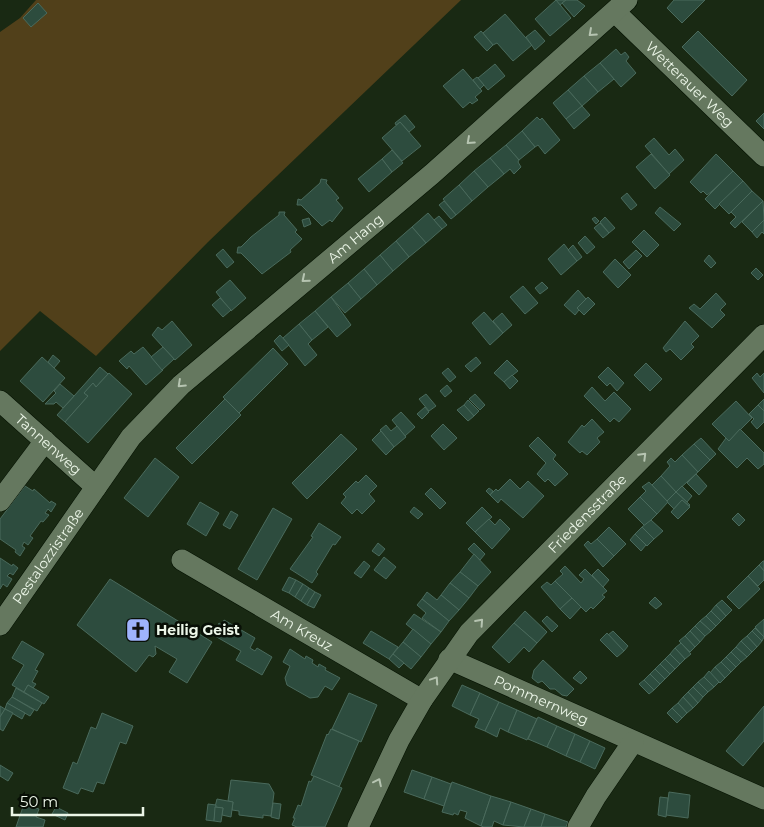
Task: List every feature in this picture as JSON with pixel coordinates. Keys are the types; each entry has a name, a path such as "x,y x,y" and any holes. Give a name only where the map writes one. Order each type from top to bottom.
{"street":[{"name":"Wetterauer Weg","path":"621,6 764,156"},
{"name":"Am Hang","path":"96,487 131,437 180,385 432,174 621,6"},
{"name":"Friedensstraße","path":"358,827 388,762 422,700 449,659 489,612 764,335"},
{"name":"Tannenweg","path":"0,401 96,487"},
{"path":"0,501 45,441"},
{"name":"Pestalozzistraße","path":"0,625 96,487"},
{"name":"Am Kreuz","path":"182,560 422,700"},
{"name":"Pommernweg","path":"449,659 764,799"},
{"path":"578,827 596,796 633,742"}],"shaded area":[{"path":"36,0 461,0 208,242 96,356 40,311 0,351 0,32 20,18"}],"building":[{"path":"555,0 566,0 560,5"},
{"path":"556,0 571,18 550,36 535,19"},
{"path":"566,0 577,0 585,6 574,17 562,3"},
{"path":"674,0 705,0 682,23 667,8"},
{"path":"38,3 47,13 31,27 23,18"},
{"path":"505,14 532,45 513,61 497,43 493,45 483,33"},
{"path":"535,30 545,41 535,50 526,37"},
{"path":"481,31 493,45 487,51 474,37"},
{"path":"698,31 747,80 732,96 682,47"},
{"path":"616,49 621,55 625,52 629,57 626,61 636,73 621,87 600,63"},
{"path":"600,63 614,79 598,92 584,76"},
{"path":"495,64 505,76 488,90 478,78"},
{"path":"463,69 482,91 475,97 478,100 472,104 470,102 463,108 443,86"},
{"path":"584,76 598,92 582,106 568,90"},
{"path":"477,77 484,85 480,89 473,80"},
{"path":"568,90 582,106 566,119 553,103"},
{"path":"582,106 590,115 574,129 566,119"},
{"path":"764,113 764,129 756,121"},
{"path":"405,115 415,127 409,132 400,122 396,125 395,123"},
{"path":"537,117 540,120 542,118 560,140 545,154 538,145 535,147 522,131"},
{"path":"400,122 421,146 402,161 382,138"},
{"path":"522,131 535,147 519,160 506,145"},
{"path":"654,138 669,155 675,149 684,160 669,174 645,146"},
{"path":"506,145 519,160 518,162 521,167 514,174 510,169 504,174 490,158"},
{"path":"392,150 403,163 392,172 382,159"},
{"path":"651,154 670,175 655,189 636,167"},
{"path":"716,154 733,171 707,195 703,191 701,193 690,182"},
{"path":"490,158 504,174 488,187 474,171"},
{"path":"382,159 392,172 369,192 358,179"},
{"path":"474,171 488,187 472,201 459,185"},
{"path":"733,171 743,181 715,209 705,199"},
{"path":"321,179 327,180 326,183 339,198 336,200 343,208 332,222 330,220 322,226 301,205 297,205 298,199 301,200 320,183"},
{"path":"743,181 752,191 729,214 719,204"},
{"path":"459,185 472,201 456,215 443,199"},
{"path":"752,191 763,201 735,228 730,223 736,217 731,212"},
{"path":"627,193 637,205 631,210 621,198"},
{"path":"444,201 456,215 451,219 439,205"},
{"path":"763,201 764,220 752,232 742,222"},
{"path":"660,207 681,224 674,231 655,213"},
{"path":"279,212 285,212 284,215 302,239 290,250 291,252 262,274 241,253 237,253 238,247 241,247 279,215"},
{"path":"428,213 442,229 426,243 412,227"},
{"path":"439,216 447,225 442,229 434,220"},
{"path":"595,217 599,221 596,224 592,219"},
{"path":"605,217 615,228 609,233 600,222"},
{"path":"309,218 311,224 304,227 302,220"},
{"path":"764,220 764,234 762,232 757,238 752,232"},
{"path":"600,223 609,233 603,238 594,228"},
{"path":"412,227 426,243 409,257 396,241"},
{"path":"644,230 659,245 647,257 632,242"},
{"path":"585,236 595,247 587,254 578,243"},
{"path":"396,241 409,257 393,271 380,255"},
{"path":"564,244 577,261 561,275 548,259"},
{"path":"573,245 582,257 577,261 568,250"},
{"path":"223,249 234,262 227,268 216,255"},
{"path":"636,250 642,256 629,269 623,262"},
{"path":"380,255 393,271 377,285 364,269"},
{"path":"709,255 716,263 711,268 704,261"},
{"path":"615,259 631,275 618,288 603,272"},
{"path":"756,268 763,275 758,280 751,273"},
{"path":"364,269 377,285 361,299 348,283"},
{"path":"230,280 246,298 231,311 216,292"},
{"path":"542,282 548,288 540,294 535,288"},
{"path":"348,283 361,299 345,313 331,297"},
{"path":"523,286 538,303 525,314 510,297"},
{"path":"578,290 586,299 577,308 579,310 575,315 564,305"},
{"path":"716,293 726,304 720,310 725,315 712,328 689,308 694,304 700,309"},
{"path":"331,297 351,325 337,337 315,311"},
{"path":"588,297 595,304 584,315 577,308"},
{"path":"220,298 231,310 223,317 212,305"},
{"path":"315,311 328,327 312,340 299,324"},
{"path":"484,312 503,333 490,345 472,323"},
{"path":"502,313 512,325 503,333 493,321"},
{"path":"172,321 192,345 175,360 152,335 158,327 162,330"},
{"path":"685,321 699,336 691,344 694,347 681,360 670,349 666,352 663,348"},
{"path":"299,324 312,340 308,344 317,355 305,366 283,338"},
{"path":"280,335 289,345 282,351 274,341"},
{"path":"143,347 163,370 146,385 129,366 127,369 119,361 131,351 134,354"},
{"path":"163,347 174,359 162,370 151,357"},
{"path":"273,348 288,364 239,413 223,397"},
{"path":"53,355 60,361 54,368 48,362"},
{"path":"42,357 65,378 43,402 20,381"},
{"path":"476,357 481,363 471,372 465,366"},
{"path":"507,360 518,371 504,382 494,373"},
{"path":"646,363 662,379 650,391 634,375"},
{"path":"100,367 108,374 96,387 93,383 84,393 88,396 65,422 57,415"},
{"path":"608,367 624,383 617,391 610,383 607,386 598,377"},
{"path":"448,368 456,377 450,382 442,373"},
{"path":"109,373 132,394 88,443 65,422 88,396 84,393 93,383 96,387"},
{"path":"757,373 760,377 764,373 764,393 752,378"},
{"path":"512,375 518,381 510,389 504,382"},
{"path":"60,384 74,396 63,408 56,402 54,404 45,404 56,393 54,391"},
{"path":"447,385 452,391 445,397 440,391"},
{"path":"592,387 605,401 614,392 631,409 619,422 614,418 610,422 584,396"},
{"path":"426,394 436,406 429,411 419,399"},
{"path":"475,394 485,405 480,410 469,399"},
{"path":"225,399 241,415 192,464 176,448"},
{"path":"764,399 764,411 758,405"},
{"path":"468,400 479,411 474,416 464,405"},
{"path":"736,401 752,418 729,441 712,424"},
{"path":"464,405 474,416 468,421 457,410"},
{"path":"758,405 764,411 764,422 757,429 751,422 754,419 749,414"},
{"path":"425,407 429,412 422,419 417,414"},
{"path":"401,412 415,427 405,436 392,420"},
{"path":"592,419 604,432 597,438 600,442 587,455 582,451 580,453 568,442 582,425 584,427"},
{"path":"443,424 457,438 444,450 431,436"},
{"path":"386,425 391,431 397,426 406,437 394,447 380,430"},
{"path":"740,429 764,453 764,464 758,469 747,458 737,468 718,449 726,438 729,441"},
{"path":"381,431 394,447 386,455 372,440"},
{"path":"341,434 357,449 307,499 292,483"},
{"path":"538,437 556,455 553,459 568,474 555,486 548,479 545,482 537,474 546,463 529,446"},
{"path":"701,438 716,454 710,460 694,444"},
{"path":"694,444 710,460 698,472 682,455"},
{"path":"682,455 698,472 676,492 661,476 670,466 667,462 671,458 675,462"},
{"path":"155,458 179,477 148,517 124,498"},
{"path":"696,474 707,486 699,495 687,483"},
{"path":"366,475 377,486 369,494 375,501 362,514 357,509 352,514 341,503 346,497 343,494 356,481 358,483"},
{"path":"661,476 676,492 667,501 652,485"},
{"path":"510,479 520,489 528,481 544,496 523,518 501,499 498,503 490,495 496,489 498,491"},
{"path":"649,482 668,502 657,514 640,497 646,491 642,487"},
{"path":"25,486 33,491 34,489 50,503 51,501 56,504 51,512 48,509 45,513 49,515 43,522 41,521 30,536 33,538 28,545 24,542 22,546 25,548 20,556 15,552 16,550 0,539 0,519"},
{"path":"682,486 692,496 687,502 676,492"},
{"path":"431,488 446,503 440,509 425,494"},
{"path":"489,488 493,491 490,495 486,491"},
{"path":"676,492 689,506 682,500 674,509 668,503 667,501"},
{"path":"640,497 657,514 645,526 628,509"},
{"path":"682,500 690,507 678,519 671,512"},
{"path":"200,502 219,513 206,536 187,524"},
{"path":"414,507 423,514 418,519 410,512"},
{"path":"482,507 492,517 475,532 466,523"},
{"path":"273,508 292,519 257,580 238,569"},
{"path":"231,511 238,515 230,529 223,525"},
{"path":"738,513 745,520 739,526 732,519"},
{"path":"489,519 495,525 500,519 510,529 492,549 475,532"},
{"path":"651,520 663,531 654,539 642,527"},
{"path":"319,523 341,537 335,545 333,544 316,572 318,574 312,583 290,569 313,537 311,536"},
{"path":"609,527 626,544 614,556 597,539"},
{"path":"642,527 654,539 647,546 635,534"},
{"path":"635,534 646,545 641,551 630,540"},
{"path":"597,539 614,556 603,567 584,545 588,541 591,544"},
{"path":"378,543 385,549 379,556 372,551"},
{"path":"474,543 485,554 480,560 468,549"},
{"path":"474,554 491,572 478,586 460,572"},
{"path":"384,557 396,567 386,579 374,570"},
{"path":"0,558 18,568 13,575 10,573 7,576 12,579 7,587 3,584 0,589"},
{"path":"364,561 370,566 361,578 354,573"},
{"path":"764,561 764,571 759,565"},
{"path":"759,565 764,571 764,580 758,586 748,576"},
{"path":"565,566 581,583 584,579 579,575 585,569 607,591 602,595 605,597 593,609 591,607 586,612 555,581 563,574 560,571"},
{"path":"598,569 609,580 603,587 592,575"},
{"path":"460,572 478,586 469,598 450,583"},
{"path":"748,576 760,589 739,609 727,597"},
{"path":"289,577 296,580 289,593 282,590"},
{"name":"Heilig Geist","path":"110,579 212,642 187,683 169,672 177,659 155,646 156,654 153,657 149,655 136,672 77,625"},
{"path":"296,580 303,584 295,597 289,593"},
{"path":"555,581 572,598 560,609 541,587 547,582 551,585"},
{"path":"450,583 469,598 459,610 441,595"},
{"path":"303,584 309,588 301,601 295,597"},
{"path":"309,588 315,592 307,605 301,601"},
{"path":"315,592 321,595 314,608 307,605"},
{"path":"427,592 437,600 441,595 459,610 449,621 422,599"},
{"path":"655,597 662,604 656,609 649,603"},
{"path":"572,598 581,607 570,619 560,609"},
{"path":"422,599 449,621 441,632 422,618 426,613 417,605"},
{"path":"722,600 732,610 726,616 716,605"},
{"path":"716,605 726,616 721,621 711,611"},
{"path":"525,611 547,632 537,643 514,623"},
{"path":"711,611 721,621 716,626 706,616"},
{"path":"414,614 441,632 431,644 406,624"},
{"path":"547,616 558,626 552,632 542,621"},
{"path":"706,616 716,626 711,631 700,621"},
{"path":"764,619 764,637 755,627"},
{"path":"224,620 255,638 250,648 255,651 257,648 272,657 262,675 236,660 241,651 215,636 219,623 222,625"},
{"path":"700,621 711,631 705,636 695,626"},
{"path":"514,623 537,643 529,652 524,647 509,663 492,647"},
{"path":"695,626 705,636 700,642 690,631"},
{"path":"755,628 764,637 762,641 752,631"},
{"path":"413,629 431,644 421,657 403,642"},
{"path":"371,631 398,647 389,659 363,643"},
{"path":"613,631 628,646 624,651 608,635"},
{"path":"690,631 700,642 695,647 685,636"},
{"path":"752,631 762,641 757,647 747,636"},
{"path":"607,633 624,651 617,657 600,640"},
{"path":"685,636 695,647 690,652 679,641"},
{"path":"747,636 757,647 752,652 741,641"},
{"path":"22,641 44,654 35,670 38,671 32,682 36,684 33,688 28,685 24,692 12,685 24,665 12,658"},
{"path":"741,641 752,652 747,657 736,647"},
{"path":"403,642 421,657 411,669 393,654"},
{"path":"681,643 691,654 685,659 675,648"},
{"path":"736,647 747,657 741,662 731,652"},
{"path":"675,648 685,659 680,664 670,654"},
{"path":"290,649 305,659 306,656 313,660 312,663 318,667 319,664 326,668 325,670 340,678 332,690 325,686 318,697 310,698 287,685 285,678 290,666 283,662"},
{"path":"731,652 741,662 736,667 726,657"},
{"path":"393,654 404,663 399,668 389,659"},
{"path":"670,654 680,664 675,669 665,659"},
{"path":"726,657 736,667 731,672 721,662"},
{"path":"665,659 675,669 670,674 660,664"},
{"path":"543,660 574,689 567,696 562,695 555,689 550,689 542,681 538,683 532,678 534,670"},
{"path":"721,662 731,672 725,678 715,667"},
{"path":"660,664 670,674 665,679 655,669"},
{"path":"715,667 725,678 720,683 710,673"},
{"path":"655,669 665,679 660,684 650,674"},
{"path":"580,671 587,678 581,684 573,678"},
{"path":"709,671 719,682 714,687 704,677"},
{"path":"650,674 660,684 654,690 644,680"},
{"path":"704,677 714,687 708,692 698,682"},
{"path":"644,680 654,690 649,694 639,684"},
{"path":"698,682 708,692 703,697 693,687"},
{"path":"28,685 49,697 44,704 24,692"},
{"path":"462,685 480,693 470,715 452,706"},
{"path":"693,687 703,697 698,703 688,692"},
{"path":"16,688 42,703 37,711 12,697"},
{"path":"688,692 698,703 693,708 683,697"},
{"path":"349,693 377,705 361,742 332,729"},
{"path":"480,693 499,702 485,731 475,727 479,719 470,715"},
{"path":"12,697 34,710 30,716 7,703"},
{"path":"683,697 693,708 687,713 678,703"},
{"path":"499,702 517,710 508,732 500,728 497,737 485,731"},
{"path":"7,703 25,713 22,719 5,709"},
{"path":"678,703 687,713 682,718 672,708"},
{"path":"0,706 5,709 0,717"},
{"path":"764,706 764,741 743,766 726,751"},
{"path":"672,708 682,718 677,723 667,713"},
{"path":"5,709 13,713 3,731 0,729 0,717"},
{"path":"517,710 537,719 527,740 508,732"},
{"path":"102,713 133,726 126,744 120,742 104,784 97,782 93,792 81,788 78,794 63,788 73,762 77,764 91,727 96,729"},
{"path":"538,717 557,726 547,747 528,739"},
{"path":"557,726 575,734 566,756 547,747"},
{"path":"331,729 359,741 339,787 311,775 327,734"},
{"path":"575,734 590,741 580,762 566,756"},
{"path":"590,741 605,748 595,769 580,762"},
{"path":"0,765 13,773 8,781 0,776"},
{"path":"412,770 432,777 424,799 404,792"},
{"path":"314,776 342,788 325,827 297,827 292,825 295,818 293,818 298,805 301,806 309,781 311,782"},
{"path":"432,777 451,784 444,806 424,799"},
{"path":"231,780 269,784 274,793 271,816 263,815 263,818 239,815 239,811 232,810 233,802 228,801"},
{"path":"452,782 491,796 481,826 465,818 467,812 460,810 458,815 454,813 453,815 442,812"},
{"path":"669,792 690,795 688,818 666,815"},
{"path":"491,796 511,802 503,825 494,821 492,827 484,827 481,826"},
{"path":"660,797 668,798 666,817 658,815"},
{"path":"217,799 233,802 231,817 222,815 223,808 215,807"},
{"path":"511,802 531,809 524,827 503,825"},
{"path":"273,803 281,804 279,819 271,817"},
{"path":"24,804 39,809 36,817 45,820 43,827 16,827"},
{"path":"208,804 216,805 214,821 206,820"},
{"path":"56,807 68,813 65,820 52,814"},
{"path":"215,807 223,808 221,822 214,821"},
{"path":"531,809 545,814 541,827 524,827"},
{"path":"545,814 568,822 566,827 541,827"}],"place":[{"name":"Heilig Geist","path":"138,630"}]}
